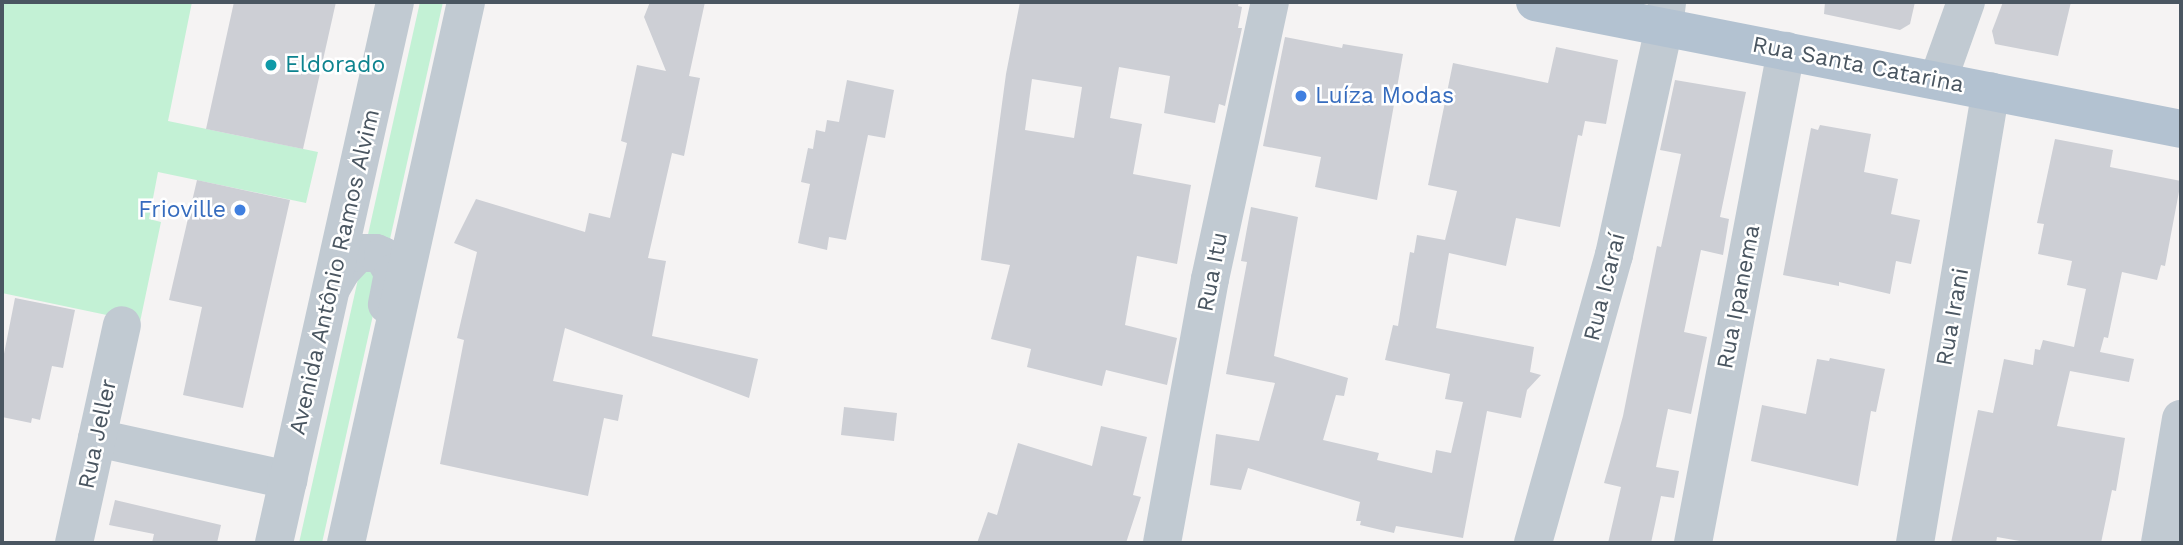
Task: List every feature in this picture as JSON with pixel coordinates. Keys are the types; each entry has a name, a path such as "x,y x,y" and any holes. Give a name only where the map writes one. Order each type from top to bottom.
{"main road":[{"name":"Rua Santa Catarina","path":"1535,2 1666,14 1786,51 2181,129"}],"street":[{"name":"Avenida Antônio Ramos Alvim","path":"274,543 396,2"},
{"path":"345,543 466,2"},
{"name":"Rua Itu","path":"1161,543 1210,279 1270,2"},
{"path":"1938,80 1966,2"},
{"name":"Rua Icaraí","path":"1533,543 1593,337 1666,14"},
{"name":"Rua Ipanema","path":"1693,543 1786,51"},
{"name":"Rua Irani","path":"1914,543 1991,91"},
{"path":"331,288 342,270 358,253 376,253 390,264 392,280 371,373 380,390"},
{"name":"Rua Jeller","path":"74,543 122,325"},
{"path":"2160,543 2181,419"},
{"path":"97,438 288,480"}],"green space":[{"path":"2,2 192,2 168,121 318,152 306,203 158,172 149,219 161,222 140,322 2,293"},
{"path":"420,2 443,2 322,543 299,543"}],"building":[{"name":"Eldorado","path":"234,2 336,2 303,149 206,129"},
{"path":"650,2 705,2 689,76 700,78 684,156 672,153 648,258 666,261 652,336 758,359 749,398 565,328 553,381 623,395 618,421 604,418 588,496 440,464 464,340 457,338 477,252 454,243 476,199 585,232 589,213 610,218 627,143 621,141 637,65 666,71 644,17"},
{"path":"1020,2 1239,2 1238,6 1242,7 1238,28 1242,28 1225,106 1219,104 1215,123 1164,113 1170,76 1119,67 1110,118 1142,124 1133,174 1191,185 1177,264 1137,256 1125,325 1177,338 1167,385 1106,370 1102,386 1027,367 1031,349 991,339 1010,265 981,260 1006,74","holes":["1032,79 1082,87 1074,138 1025,130"]},
{"path":"1825,2 1915,2 1910,24 1900,30 1824,14"},
{"path":"2003,2 2071,2 2058,56 1995,44 1992,31"},
{"path":"1285,37 1342,48 1343,44 1403,54 1377,200 1315,187 1321,157 1263,146"},
{"path":"1556,47 1618,60 1606,124 1585,121 1582,136 1578,135 1560,227 1516,218 1506,266 1449,253 1436,328 1534,347 1530,372 1541,375 1527,390 1521,418 1487,411 1463,538 1396,526 1394,533 1360,525 1361,521 1356,521 1360,502 1248,468 1241,490 1210,485 1216,434 1259,441 1275,383 1226,374 1247,262 1241,261 1251,207 1298,217 1274,356 1348,378 1344,396 1336,395 1323,440 1379,453 1377,460 1432,473 1436,450 1451,453 1463,402 1445,399 1450,374 1385,360 1393,325 1398,326 1410,252 1414,253 1417,235 1445,240 1457,191 1428,185 1453,63 1548,83"},
{"path":"847,80 894,90 885,138 868,135 846,240 829,237 827,250 798,243 810,184 801,182 808,148 813,149 816,130 825,132 827,120 839,122"},
{"path":"1675,80 1746,92 1720,217 1729,219 1723,255 1701,250 1684,332 1707,337 1691,414 1668,409 1656,467 1679,471 1674,498 1661,496 1651,543 1608,543 1621,487 1604,483 1623,416 1657,246 1661,247 1681,154 1660,150"},
{"path":"1820,125 1871,134 1864,172 1898,179 1891,214 1920,220 1911,264 1896,261 1890,294 1839,282 1839,286 1783,275 1811,128 1818,130"},
{"path":"2055,139 2113,150 2110,167 2181,181 2165,266 2161,265 2157,280 2122,272 2108,338 2104,337 2100,352 2134,359 2129,382 2070,371 2057,426 2125,438 2116,491 2112,490 2101,543 2031,543 1997,537 1996,543 1951,543 1978,410 1993,413 2004,359 2033,365 2035,349 2040,350 2043,340 2074,347 2086,289 2067,285 2072,261 2038,254 2044,224 2037,223"},
{"path":"197,180 290,200 243,408 183,395 202,307 169,300"},
{"path":"15,298 75,310 63,368 52,366 40,420 32,418 31,423 2,417 2,364"},
{"path":"1830,358 1885,369 1876,412 1871,411 1858,486 1751,461 1762,405 1806,414 1817,359 1829,361"},
{"path":"844,407 897,413 894,441 841,435"},
{"path":"1101,426 1147,437 1133,495 1141,497 1126,543 977,543 988,512 997,515 1018,443 1092,466"},
{"path":"115,500 221,525 217,543 152,543 154,534 109,525"}],"place":[{"name":"Eldorado","path":"271,65"},
{"name":"Luíza Modas","path":"1301,96"},
{"name":"Frioville","path":"240,210"}]}
